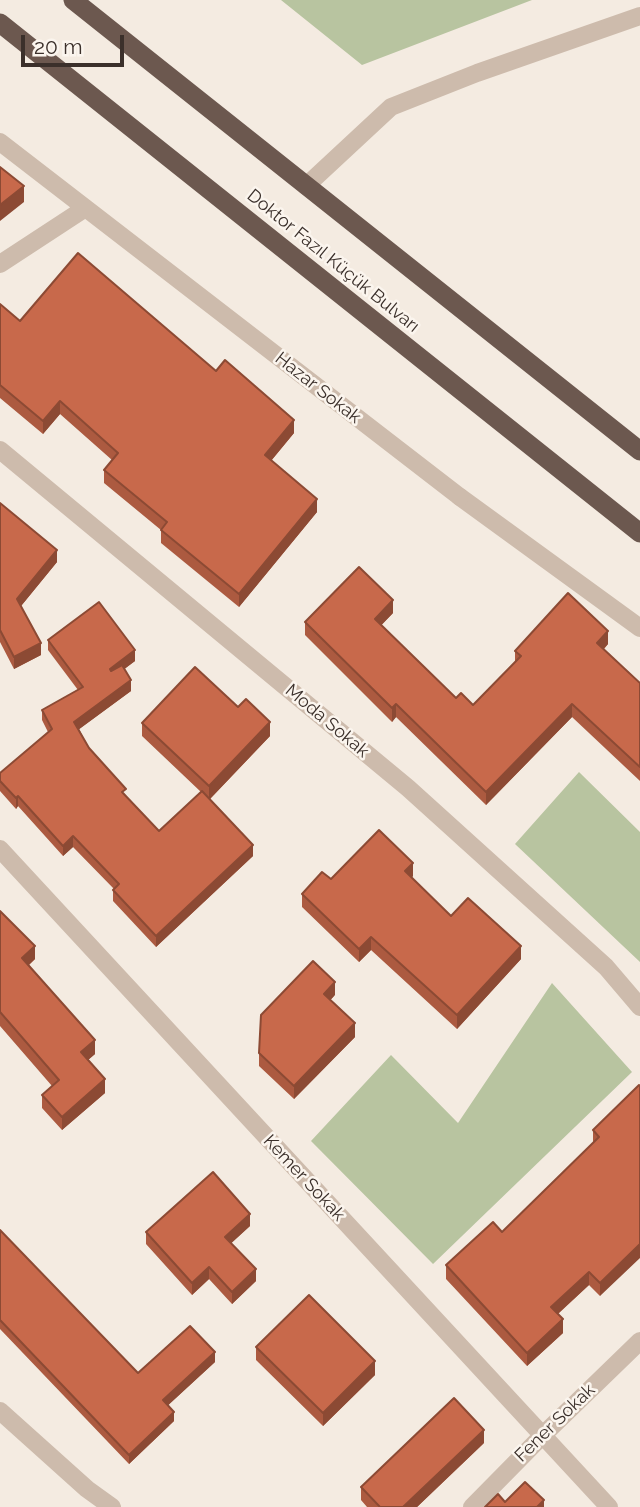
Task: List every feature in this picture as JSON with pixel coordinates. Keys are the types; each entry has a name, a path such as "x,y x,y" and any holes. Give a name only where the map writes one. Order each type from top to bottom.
{"highway":[{"path":"73,0 640,451"},
{"name":"Doktor Fazıl Küçük Bulvarı","path":"0,23 640,533"}],"street":[{"path":"306,186 391,107 477,73 640,16"},
{"name":"Hazar Sokak","path":"0,142 460,497 640,628"},
{"path":"0,264 84,209"},
{"name":"Moda Sokak","path":"0,450 408,788 606,967 640,1007"},
{"name":"Kemer Sokak","path":"0,849 609,1507"},
{"name":"Fener Sokak","path":"472,1507 640,1340"},
{"path":"0,1410 87,1489 112,1507"}],"green space":[{"path":"281,0 532,0 362,65"},
{"path":"579,772 640,832 640,962 515,844"},
{"path":"552,983 632,1072 433,1264 311,1141 391,1055 458,1123"}],"building":[{"path":"0,167 24,186 0,205"},
{"path":"78,253 216,371 225,360 294,420 265,455 317,499 239,594 161,530 167,522 104,470 118,453 60,401 43,421 0,385 0,304 20,321"},
{"path":"0,503 57,550 17,599 41,643 14,657 0,630"},
{"path":"359,567 393,600 375,619 456,698 461,693 473,705 521,656 515,651 568,593 608,631 597,643 640,683 640,767 572,704 486,792 396,704 392,708 305,622"},
{"path":"99,602 135,650 110,669 111,671 122,665 131,680 74,722 89,748 126,789 122,792 159,831 202,791 253,845 156,936 113,890 119,884 73,836 63,846 18,796 16,798 0,781 0,773 52,729 42,710 83,687 48,640"},
{"path":"195,667 238,707 246,699 270,722 209,786 142,723"},
{"path":"379,830 413,863 405,871 451,916 468,898 521,946 457,1015 371,937 359,949 302,894 322,872 331,879"},
{"path":"0,911 35,946 22,958 95,1040 81,1052 105,1079 62,1117 42,1095 59,1080 0,1012"},
{"path":"313,961 335,982 324,994 355,1023 294,1086 259,1053 261,1015"},
{"path":"639,1085 640,1244 600,1283 589,1272 551,1307 563,1319 527,1353 446,1265 493,1222 502,1232 599,1137 593,1130"},
{"path":"213,1172 250,1214 225,1237 256,1269 232,1292 209,1267 192,1283 146,1232"},
{"path":"0,1230 138,1373 190,1326 215,1352 163,1400 174,1412 129,1455 0,1320"},
{"path":"309,1295 375,1361 323,1413 256,1347"},
{"path":"454,1398 484,1430 403,1507 380,1507 361,1487"},
{"path":"525,1482 544,1500 537,1507 485,1507 498,1494 505,1502"}]}
